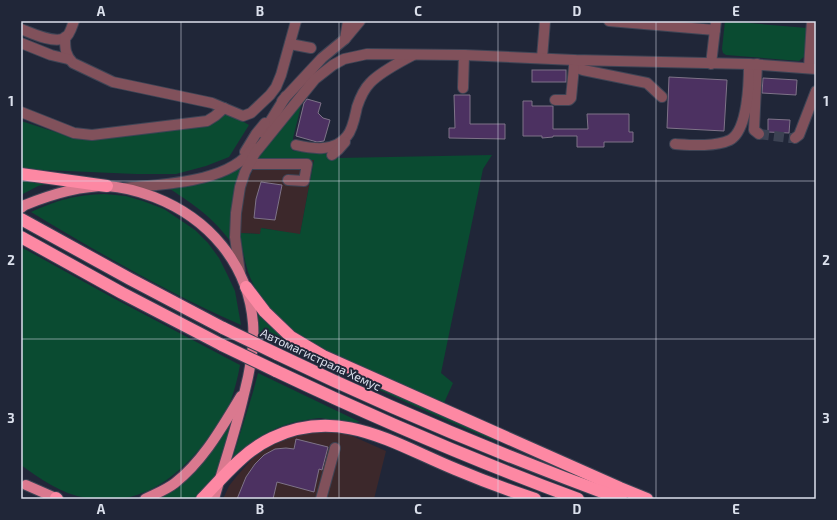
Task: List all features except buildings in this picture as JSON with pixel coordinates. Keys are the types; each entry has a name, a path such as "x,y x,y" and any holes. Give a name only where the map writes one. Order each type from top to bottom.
{"highway":[{"path":"21,174 107,186"},
{"name":"Автомагистрала Хемус","path":"21,219 223,328 355,391 556,476 620,499"},
{"path":"23,238 122,294 222,345 349,406 578,499"},
{"path":"246,287 265,312 292,337 323,356 647,499"},
{"path":"202,499 238,462 272,438 295,429 321,425 336,425 376,435 456,470 535,499"}],"main road":[{"path":"22,207 65,191 84,187 107,186 124,188 167,202 200,222 215,237 240,273 246,287 253,323 251,369 237,427 214,499"},
{"path":"145,499 174,483 190,468 206,450 246,388"},
{"path":"24,483 54,499"}],"street":[{"path":"21,28 47,38 61,39 68,34 74,21"},
{"path":"21,43 51,56 68,59 73,63 113,82 212,103 238,114 247,115 270,95 276,87 281,75 296,21"},
{"path":"345,39 348,21"},
{"path":"124,188 197,178 228,169 237,163 252,130 322,58 345,39 360,21"},
{"path":"542,58 545,21"},
{"path":"609,21 703,29 715,25 711,64"},
{"path":"240,273 235,237 236,213 240,187 249,164 255,153 292,106 315,80 339,61 356,55 366,54 464,55 542,58 574,63 753,64 812,68 812,21"},
{"path":"65,37 68,59"},
{"path":"290,44 311,48"},
{"path":"332,154 338,150 348,135 362,93 370,82 413,55"},
{"path":"463,88 464,55"},
{"path":"574,63 583,70 647,83 662,97"},
{"path":"555,100 569,100 571,98 574,63"},
{"path":"753,64 754,130 759,134"},
{"path":"675,144 710,144 727,141 735,136 742,123 744,115 753,64"},
{"path":"795,138 798,135 816,91"},
{"path":"21,112 74,133 92,134 207,121 224,108"},
{"path":"296,145 309,148 320,148 338,144 348,135"},
{"path":"249,164 307,164 304,181 288,180"},
{"path":"321,499 335,448"}],"shaded area":[{"path":"314,159 300,235 262,228 260,234 240,233 240,210 245,188 257,160"},
{"path":"335,430 386,451 374,499 223,499 229,486 236,477 252,459 264,450 292,434"}],"green space":[{"path":"725,21 807,28 805,56 799,61 726,55 723,53 722,49"},
{"path":"303,98 293,138 293,151 326,151 338,158 492,155 483,169 441,373 453,383 443,405 326,351 309,341 280,319 267,306 256,290 248,272 240,233 260,234 261,228 300,234 314,160 257,160"},
{"path":"223,110 249,125 229,157 206,166 176,174 136,174 21,169 21,121 71,137 199,123"},
{"path":"243,167 231,242 203,212 170,189 208,181"},
{"path":"21,179 54,182 38,186 21,195"},
{"path":"105,194 126,196 164,209 195,230 208,243 219,258 227,274 235,291 241,325 187,300 134,272 31,212 66,199"},
{"path":"21,247 240,365 231,400 220,422 187,463 158,486 125,498 106,500 86,498 68,493 44,481 21,465"},
{"path":"258,312 282,337 493,436 495,441 376,388 259,333"},
{"path":"258,373 360,422 345,423 319,418 284,425 266,434 248,446 232,460"},
{"path":"234,419 217,474 204,490 193,499 155,499 210,452"}],"tunnel":[{"path":"759,134 795,138"}]}
